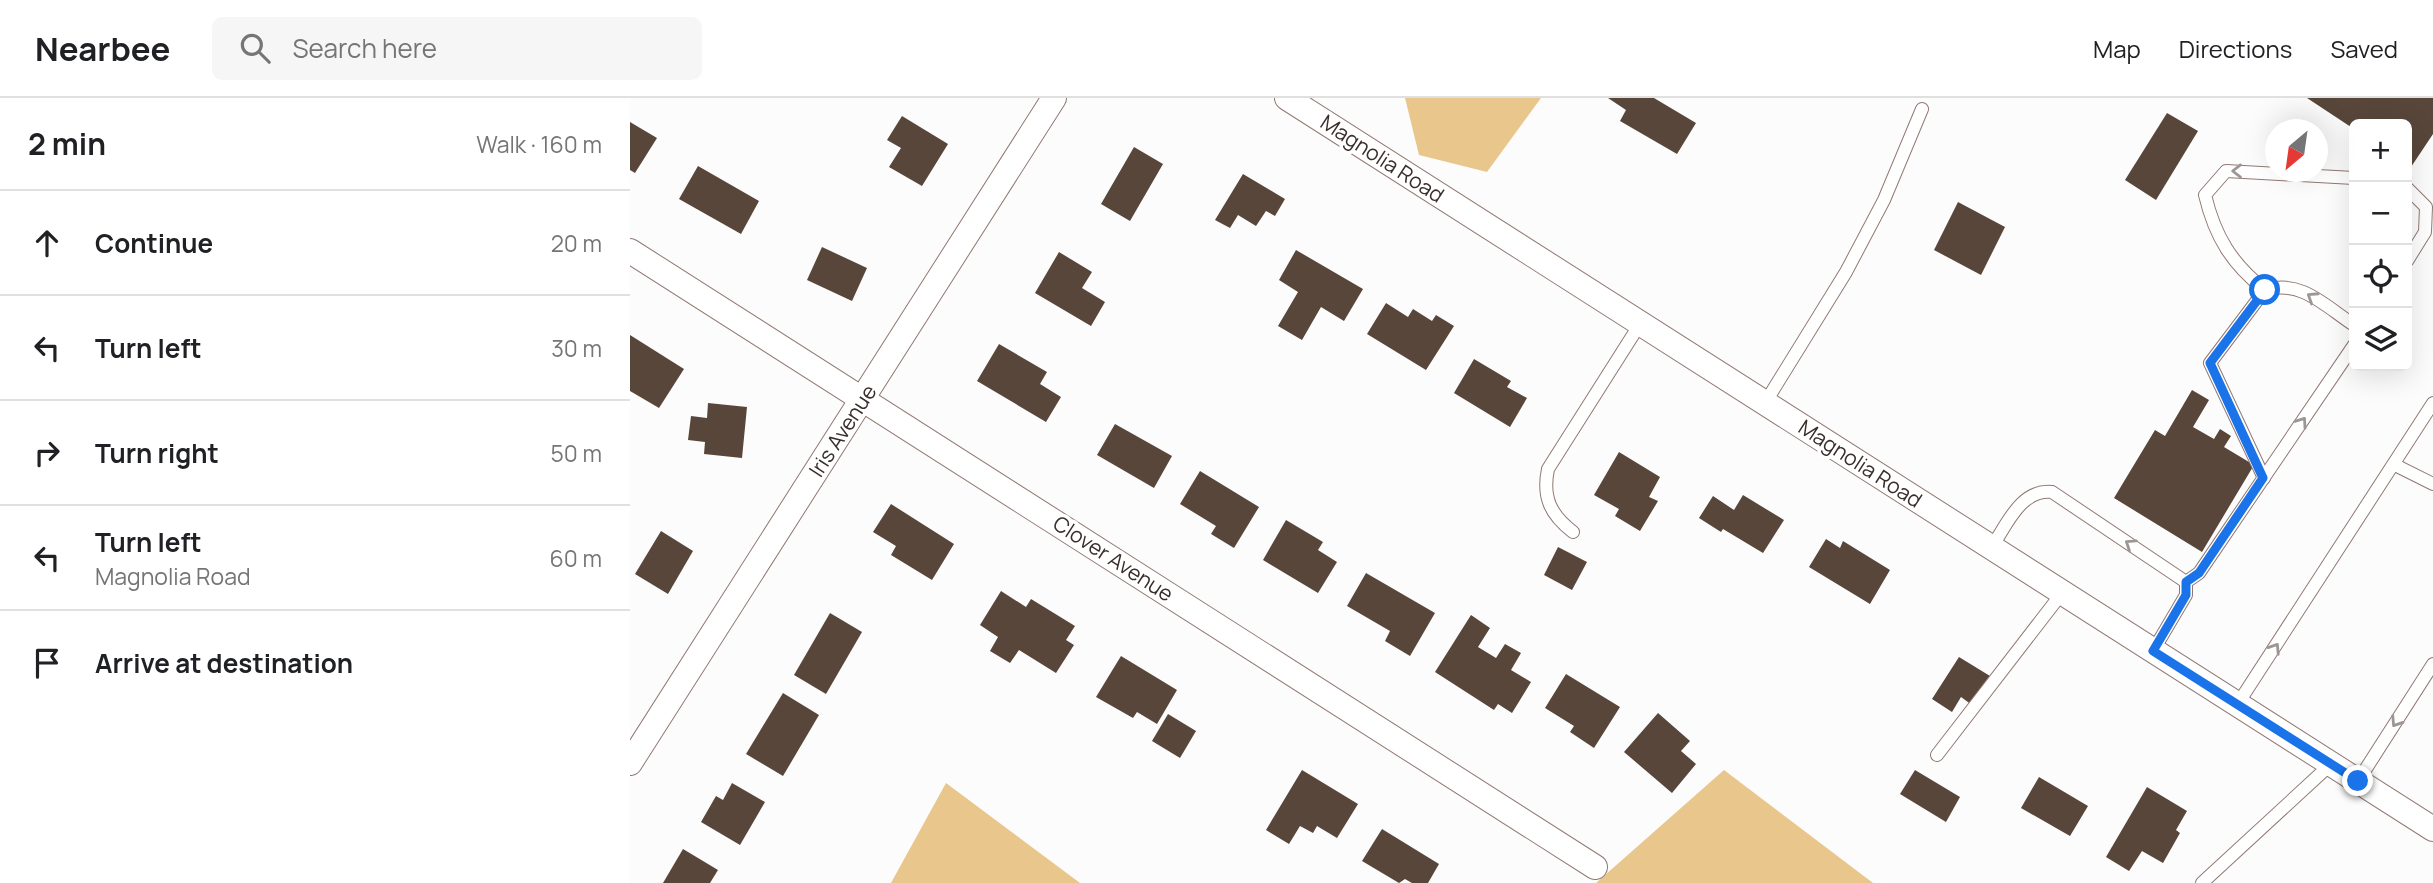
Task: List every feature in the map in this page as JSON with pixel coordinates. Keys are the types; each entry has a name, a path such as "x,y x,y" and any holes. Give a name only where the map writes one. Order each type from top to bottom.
{"street":[{"name":"Iris Avenue","path":"630,763 1054,98"},
{"name":"Magnolia Road","path":"1287,98 2433,829"},
{"name":"Clover Avenue","path":"630,251 1595,867"}],"lane":[{"path":"1765,403 1852,260 1884,200 1922,109"},
{"path":"2265,290 2240,271 2212,225 2206,195 2226,171 2349,178"},
{"path":"2412,193 2426,207 2425,232 2412,253"},
{"path":"2263,478 2210,363 2265,290 2282,285 2297,287 2349,322"},
{"path":"1573,532 1556,519 1548,501 1545,482 1548,470 1640,324"},
{"path":"2186,582 2199,573 2349,352"},
{"path":"2237,705 2433,403"},
{"path":"2395,465 2433,484"},
{"path":"1991,548 2025,498 2041,491 2052,492 2186,582"},
{"path":"2153,651 2186,595 2186,582"},
{"path":"1937,755 2062,593"},
{"path":"2358,781 2433,664"},
{"path":"2202,883 2331,765"}],"shaded area":[{"path":"1405,98 1541,98 1487,172 1419,155"},
{"path":"1724,770 1873,883 1596,883"},
{"path":"946,783 1080,883 891,883"}],"building":[{"path":"1608,98 1654,98 1696,123 1677,154 1620,121 1626,110"},
{"path":"2307,98 2433,98 2433,134 2412,166 2412,119 2349,119 2349,126"},
{"path":"2167,113 2198,131 2156,200 2125,180"},
{"path":"902,116 948,144 922,186 889,167 901,148 887,140"},
{"path":"630,122 657,138 635,173 630,170"},
{"path":"1134,147 1163,164 1130,221 1101,204"},
{"path":"698,166 759,201 741,234 679,199"},
{"path":"1243,174 1285,199 1275,216 1266,211 1256,226 1238,215 1230,228 1215,220"},
{"path":"1958,202 2005,227 1981,275 1934,250"},
{"path":"822,247 867,268 852,301 807,280"},
{"path":"1296,250 1363,289 1344,321 1321,307 1302,340 1278,326 1298,292 1279,280"},
{"path":"1059,252 1092,272 1082,288 1105,302 1091,326 1035,293"},
{"path":"1386,303 1408,317 1413,309 1432,321 1436,315 1454,326 1426,370 1367,334"},
{"path":"630,335 684,369 659,408 630,391"},
{"path":"999,344 1047,372 1040,384 1061,397 1046,422 977,381"},
{"path":"1474,359 1511,381 1507,387 1527,398 1510,427 1454,393"},
{"path":"2192,390 2209,400 2193,427 2214,439 2220,429 2231,436 2224,447 2254,465 2202,552 2114,498 2155,430 2165,436"},
{"path":"708,403 747,407 742,458 704,454 705,442 688,440 691,416 707,418"},
{"path":"1115,424 1172,456 1154,488 1097,455"},
{"path":"1619,452 1660,477 1649,497 1658,501 1640,531 1615,516 1619,509 1594,495"},
{"path":"1200,471 1259,507 1234,548 1211,534 1216,526 1180,504"},
{"path":"1743,495 1784,520 1763,553 1699,518 1713,496 1734,510"},
{"path":"891,504 954,544 932,580 891,555 896,546 873,532"},
{"path":"1286,520 1323,542 1318,550 1337,562 1318,593 1263,560"},
{"path":"661,531 693,551 668,594 635,574"},
{"path":"1826,539 1840,548 1843,541 1890,570 1870,604 1809,567"},
{"path":"1558,547 1587,562 1572,590 1544,575"},
{"path":"1366,573 1435,613 1410,656 1385,641 1390,631 1347,606"},
{"path":"1001,591 1026,607 1031,599 1075,626 1066,640 1074,645 1056,673 1019,650 1010,663 990,651 998,637 980,625"},
{"path":"830,613 862,632 826,694 794,675"},
{"path":"1471,615 1490,628 1478,647 1496,658 1505,644 1521,653 1511,670 1531,682 1512,713 1498,704 1494,710 1435,672"},
{"path":"1121,656 1177,690 1157,724 1137,712 1133,718 1096,697"},
{"path":"1959,657 1990,676 1972,705 1961,697 1952,712 1932,699"},
{"path":"1566,674 1620,707 1594,748 1570,732 1574,726 1545,708"},
{"path":"783,693 819,715 783,776 746,754"},
{"path":"1658,713 1690,741 1681,751 1696,764 1672,793 1624,752"},
{"path":"1168,714 1196,731 1180,758 1152,741"},
{"path":"1302,770 1358,804 1337,838 1317,826 1313,833 1300,826 1289,844 1266,830"},
{"path":"1915,770 1960,797 1946,822 1900,794"},
{"path":"2039,777 2088,806 2070,836 2021,808"},
{"path":"732,783 765,802 740,845 701,822 716,796 723,800"},
{"path":"2147,787 2187,811 2176,830 2180,833 2163,863 2142,851 2129,871 2106,857"},
{"path":"1382,829 1439,864 1428,883 1412,883 1405,879 1399,883 1362,861"},
{"path":"683,849 718,870 710,883 663,883"}],"route":[{"path":"2265,290 2210,363 2263,478 2199,573 2186,582 2186,595 2153,651 2358,781"}]}
